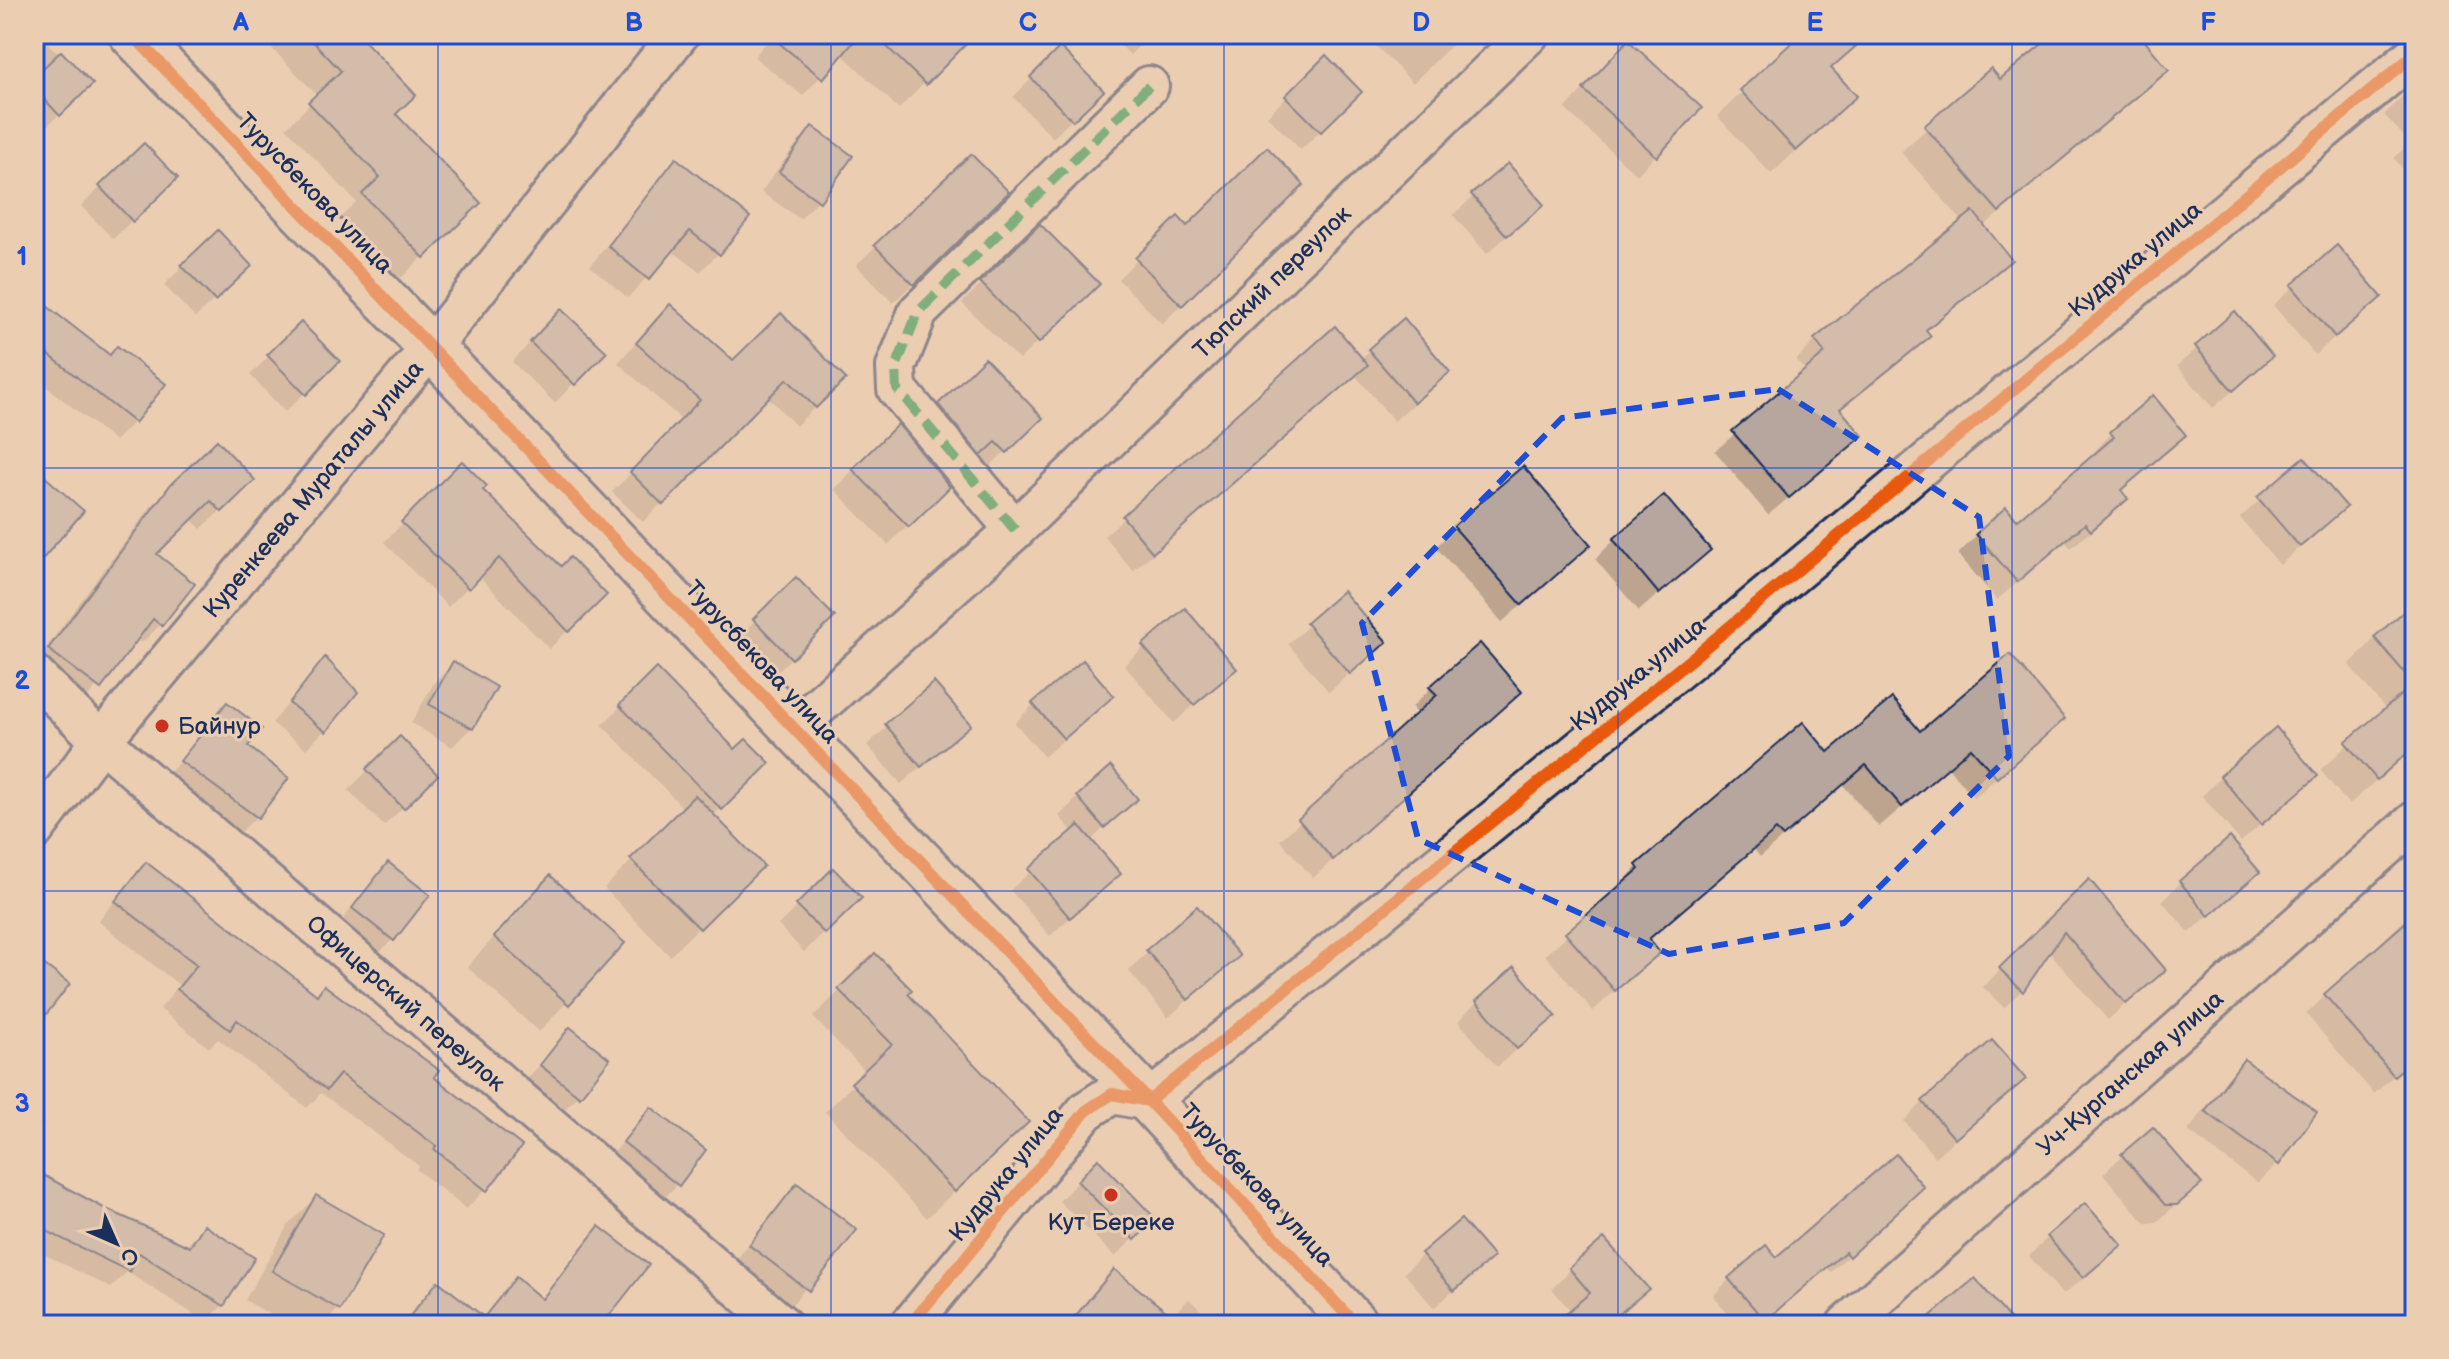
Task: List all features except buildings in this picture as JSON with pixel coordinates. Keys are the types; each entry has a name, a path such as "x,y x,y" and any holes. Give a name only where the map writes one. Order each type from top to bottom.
{"street":[{"name":"Турусбекова улица","path":"132,34 1149,1101 1356,1325"},
{"name":"Куренкеева Мураталы улица","path":"34,830 101,741 432,346 679,34"},
{"name":"Тюпский переулок","path":"794,728 1015,530 1529,34"},
{"name":"Кудрука улица","path":"910,1325 1086,1111 1112,1094 1149,1101 1696,655 2415,54"},
{"path":"1015,530 897,389 896,367 918,312 1149,86"},
{"name":"Офицерский переулок","path":"34,675 101,741 782,1325"},
{"name":"Уч-Курганская улица","path":"1846,1325 2415,821"}],"highlighted area":[{"path":"1778,389 1979,517 2009,756 1844,923 1669,954 1418,839 1362,623 1562,418"}],"marked path":[{"path":"1015,530 897,389 896,367 918,312 1149,86"}],"cycle path":[{"path":"132,34 1149,1101 1356,1325"},
{"path":"910,1325 1086,1111 1112,1094 1149,1101 1696,655 2415,54"}],"place":[{"name":"Байнур","path":"162,726"},
{"name":"Кут Береке","path":"1111,1195"}]}
